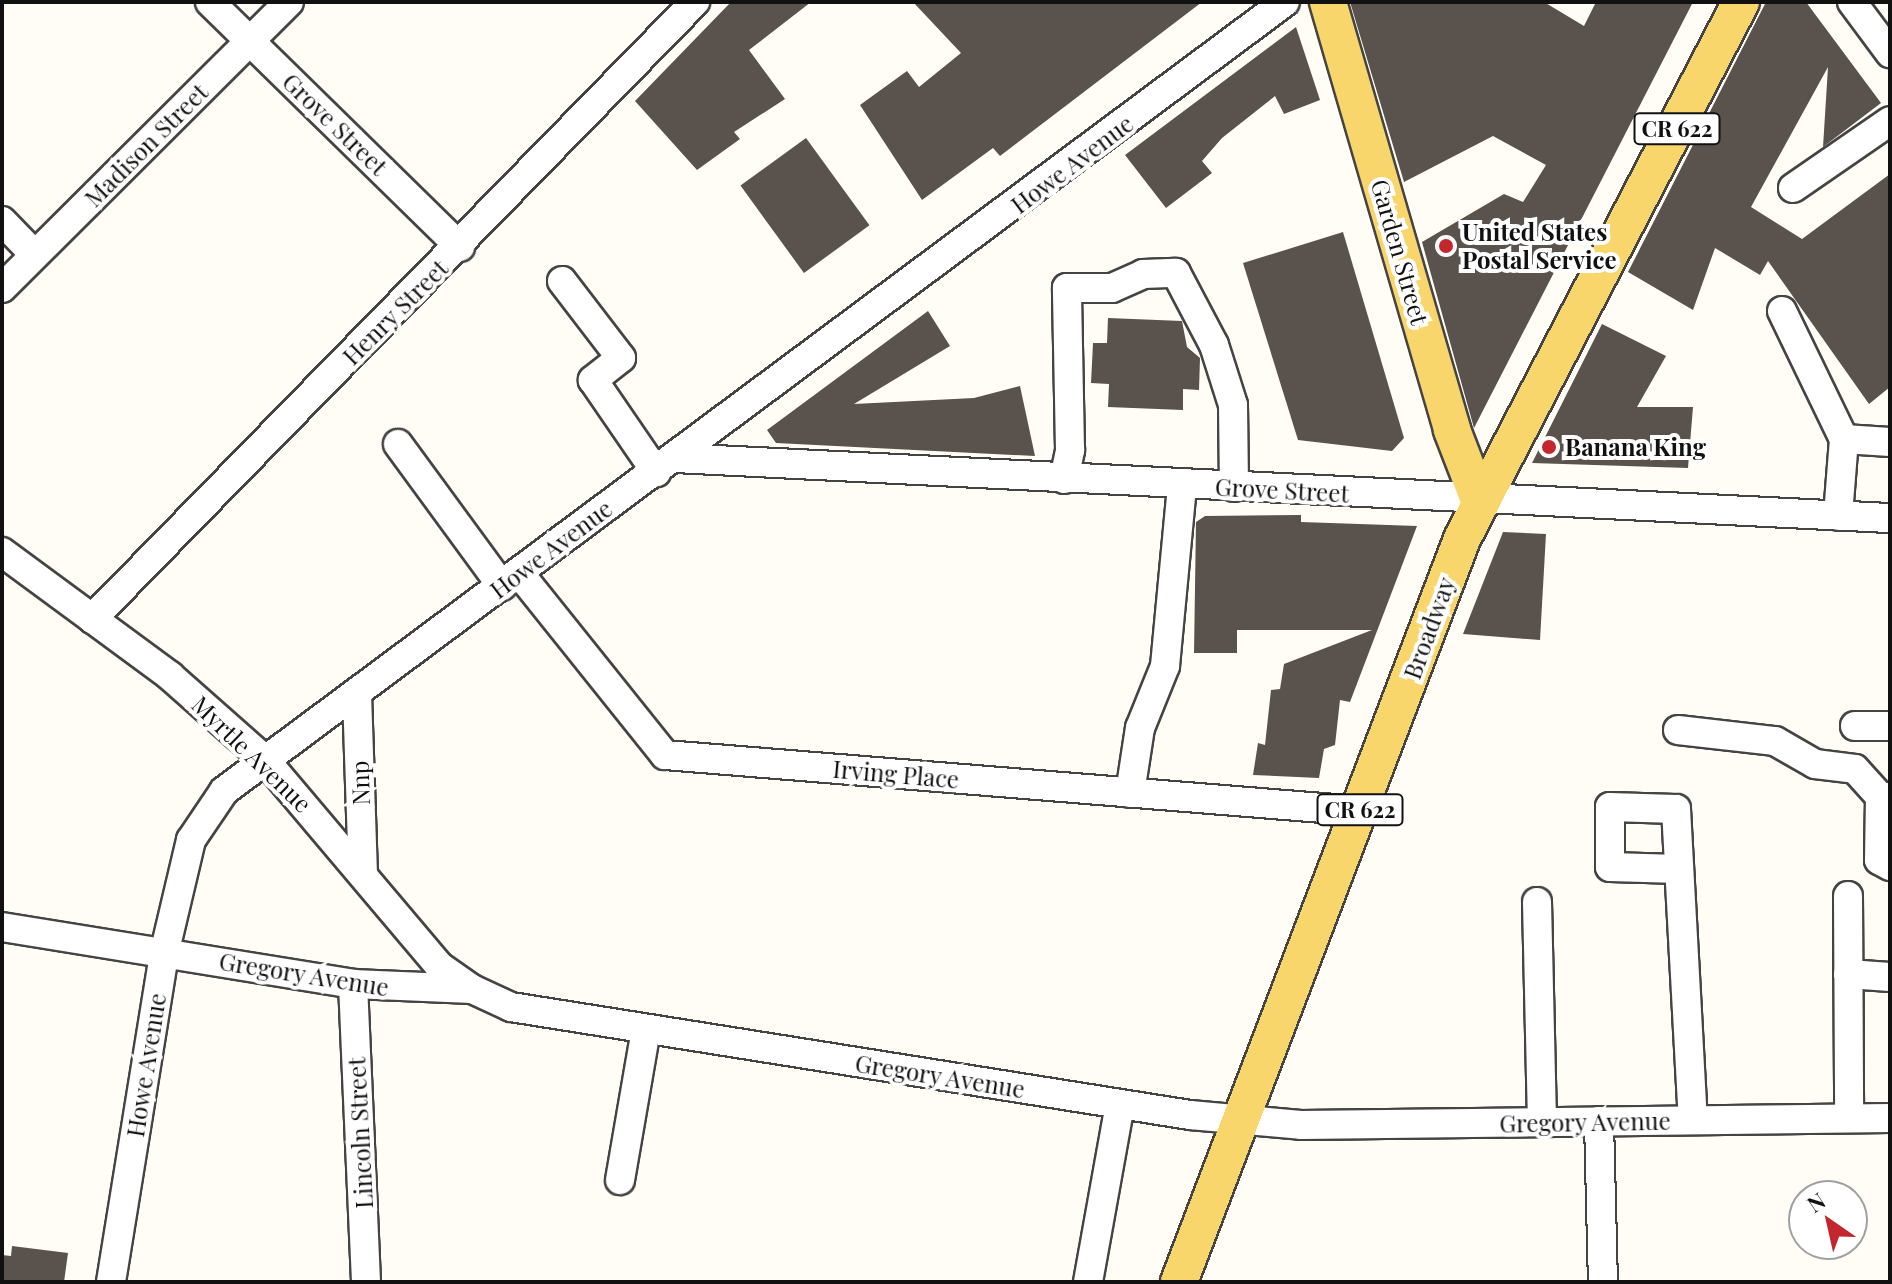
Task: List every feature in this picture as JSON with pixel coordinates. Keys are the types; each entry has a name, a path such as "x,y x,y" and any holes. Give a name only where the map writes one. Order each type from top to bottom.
{"main road":[{"name":"Garden Street","path":"1328,2 1452,430 1479,500"},
{"name":"Broadway","path":"1179,1282 1238,1120 1479,500 1741,2"}],"street":[{"name":"Grove Street","path":"210,2 460,247"},
{"name":"Madison Street","path":"2,288 289,2"},
{"name":"Henry Street","path":"92,619 460,247 695,2"},
{"name":"Howe Avenue","path":"111,1282 165,950 203,815 266,761 1285,2"},
{"path":"1852,2 1890,53"},
{"path":"1793,188 1890,121"},
{"path":"2,221 35,255"},
{"path":"1064,479 1070,450 1067,288 1112,288 1143,274 1176,273 1227,382 1234,487"},
{"path":"562,281 621,358 593,380 665,465"},
{"path":"1782,311 1844,439 1838,516"},
{"path":"1844,439 1890,442"},
{"name":"Irving Place","path":"398,444 510,580 665,755 1360,811"},
{"name":"Grove Street","path":"665,465 1064,479 1890,518"},
{"path":"1130,793 1140,728 1165,666 1182,485"},
{"name":"Myrtle Avenue","path":"2,552 92,619 266,761 363,872 439,966 472,989"},
{"name":"Nnp","path":"357,694 363,872"},
{"path":"1855,726 1890,726"},
{"path":"1678,730 1775,741 1815,764 1855,769 1885,797 1879,860 1890,866"},
{"path":"1679,869 1693,1120"},
{"path":"1848,896 1849,1118"},
{"path":"1537,902 1542,1122"},
{"name":"Gregory Avenue","path":"2,927 165,950 353,984 472,989 511,1007 1120,1105 1238,1120 1542,1122 1890,1118"},
{"path":"1848,974 1890,977"},
{"name":"Lincoln Street","path":"353,984 366,1282"},
{"path":"620,1180 646,1029"},
{"path":"1088,1282 1120,1105"},
{"path":"1599,1121 1603,1282"}],"building":[{"path":"731,2 811,2 749,50 785,99 734,132 740,139 697,170 635,101"},
{"path":"913,2 1202,2 1000,156 993,148 922,200 860,105 907,71 919,87 961,53"},
{"path":"1350,2 1544,2 1584,26 1596,2 1693,2 1474,428 1422,242 1504,194 1523,202 1546,165 1493,136 1404,182"},
{"path":"1766,2 1806,2 1881,103 1823,147 1828,67 1751,207 1802,239 1890,174 1890,387 1869,404 1768,261 1760,275 1715,248 1693,310 1628,272"},
{"path":"1296,27 1320,100 1284,114 1275,96 1222,138 1202,161 1212,173 1166,208 1125,155"},
{"path":"806,138 869,225 804,273 740,186"},
{"path":"1343,232 1404,438 1392,451 1298,440 1243,263"},
{"path":"928,311 950,346 854,404 974,398 1020,386 1035,456 776,443 767,430"},
{"path":"1108,318 1182,321 1187,347 1200,358 1199,390 1183,389 1183,410 1108,407 1109,384 1091,383 1093,343 1107,343"},
{"path":"1602,324 1666,356 1637,407 1693,407 1688,468 1532,463"},
{"path":"1301,515 1301,522 1417,526 1350,702 1340,700 1335,745 1324,749 1319,778 1253,775 1258,743 1265,745 1271,690 1280,689 1284,664 1372,630 1237,630 1237,653 1194,653 1196,522 1205,516"},
{"path":"1503,532 1546,534 1540,640 1463,634"},
{"path":"12,1246 68,1253 64,1282 2,1282 2,1255 11,1256"}],"place":[{"name":"United States Postal Service","path":"1446,246"},
{"name":"Banana King","path":"1549,447"}]}
